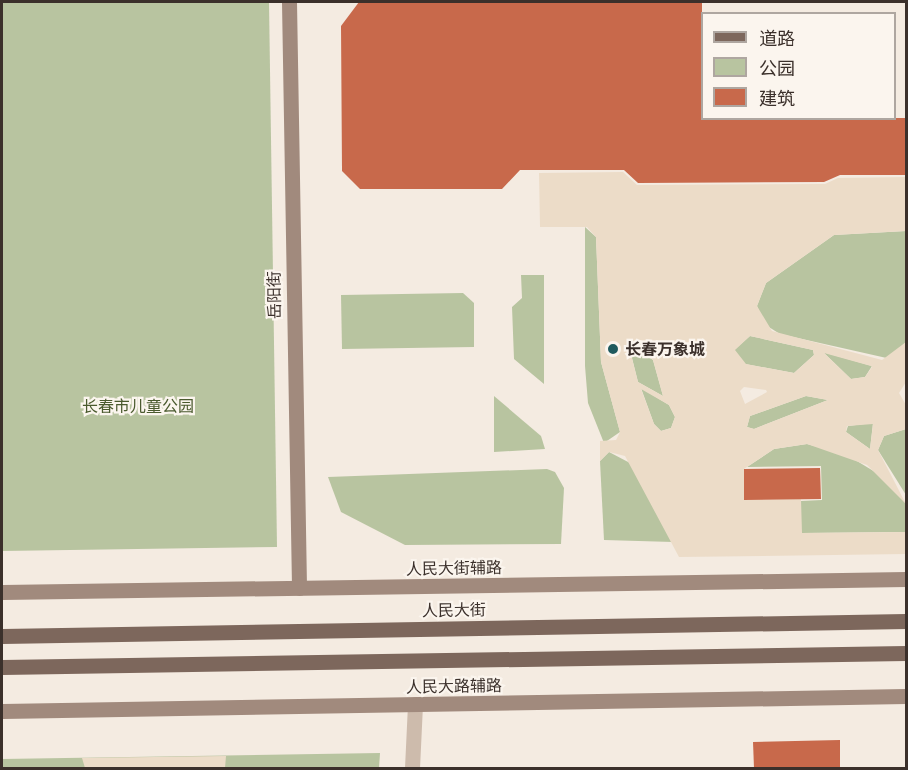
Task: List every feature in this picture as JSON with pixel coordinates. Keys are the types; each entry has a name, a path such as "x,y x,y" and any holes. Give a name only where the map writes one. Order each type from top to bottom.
{"main road":[{"name":"岳阳街","path":"289,2 299,588"},
{"name":"人民大街辅路","path":"2,592 906,579"},
{"name":"人民大街","path":"2,636 906,621"},
{"path":"2,667 906,653"},
{"name":"人民大路辅路","path":"2,711 906,696"}],"street":[{"path":"412,768 415,704"}],"green space":[{"name":"长春市儿童公园","path":"2,2 269,2 277,547 2,551"},
{"path":"585,227 596,237 601,362 620,432 604,443 588,403 585,366"},
{"path":"906,231 906,342 891,359 780,334 764,324 757,306 766,283 834,235"},
{"path":"521,275 544,275 544,384 514,359 512,307 522,298"},
{"path":"463,293 474,303 474,347 342,349 341,295"},
{"path":"750,336 813,350 814,355 794,373 745,364 734,350"},
{"path":"628,342 653,360 663,396 638,382"},
{"path":"823,352 872,366 865,377 851,379"},
{"path":"641,388 669,405 675,417 671,428 661,431 654,424"},
{"path":"494,396 541,436 545,449 494,452"},
{"path":"806,396 828,400 754,429 747,427 750,416"},
{"path":"873,423 870,449 846,432 848,426"},
{"path":"906,429 906,495 878,450 884,436"},
{"path":"807,444 847,455 885,478 906,504 906,532 801,533 801,501 822,500 821,466 747,467 774,449"},
{"path":"609,452 630,463 673,542 604,540 600,461"},
{"path":"547,469 555,472 564,488 561,544 405,545 341,512 328,477"},
{"path":"380,753 379,768 2,768 2,759"}],"shaded area":[{"path":"623,172 637,185 825,184 838,178 906,177 906,231 834,235 766,283 757,306 772,331 882,360 906,342 906,382 899,393 906,405 906,429 884,436 878,450 906,504 867,465 807,444 774,449 744,469 744,500 801,499 802,533 906,532 906,554 679,557 625,456 609,452 600,461 600,441 616,440 620,432 601,362 596,237 587,227 540,227 539,173","holes":["750,336 813,350 814,355 794,373 746,364 735,350","628,343 653,360 663,396 638,382","824,353 871,366 865,377 851,379","744,387 766,390 767,392 745,404 740,391","641,389 669,405 675,417 671,428 661,431 654,424","806,396 828,400 754,429 747,427 750,416","873,424 870,449 846,432 847,426"]},
{"path":"226,756 225,768 85,768 82,758"}],"building":[{"path":"359,2 702,2 701,120 896,120 896,118 906,118 906,175 840,175 824,182 638,183 624,170 520,170 502,189 360,189 342,171 341,26"},
{"path":"820,468 821,499 744,500 744,469"},
{"path":"840,740 840,768 754,768 753,742"}],"place":[{"name":"长春万象城","path":"613,349"}]}
